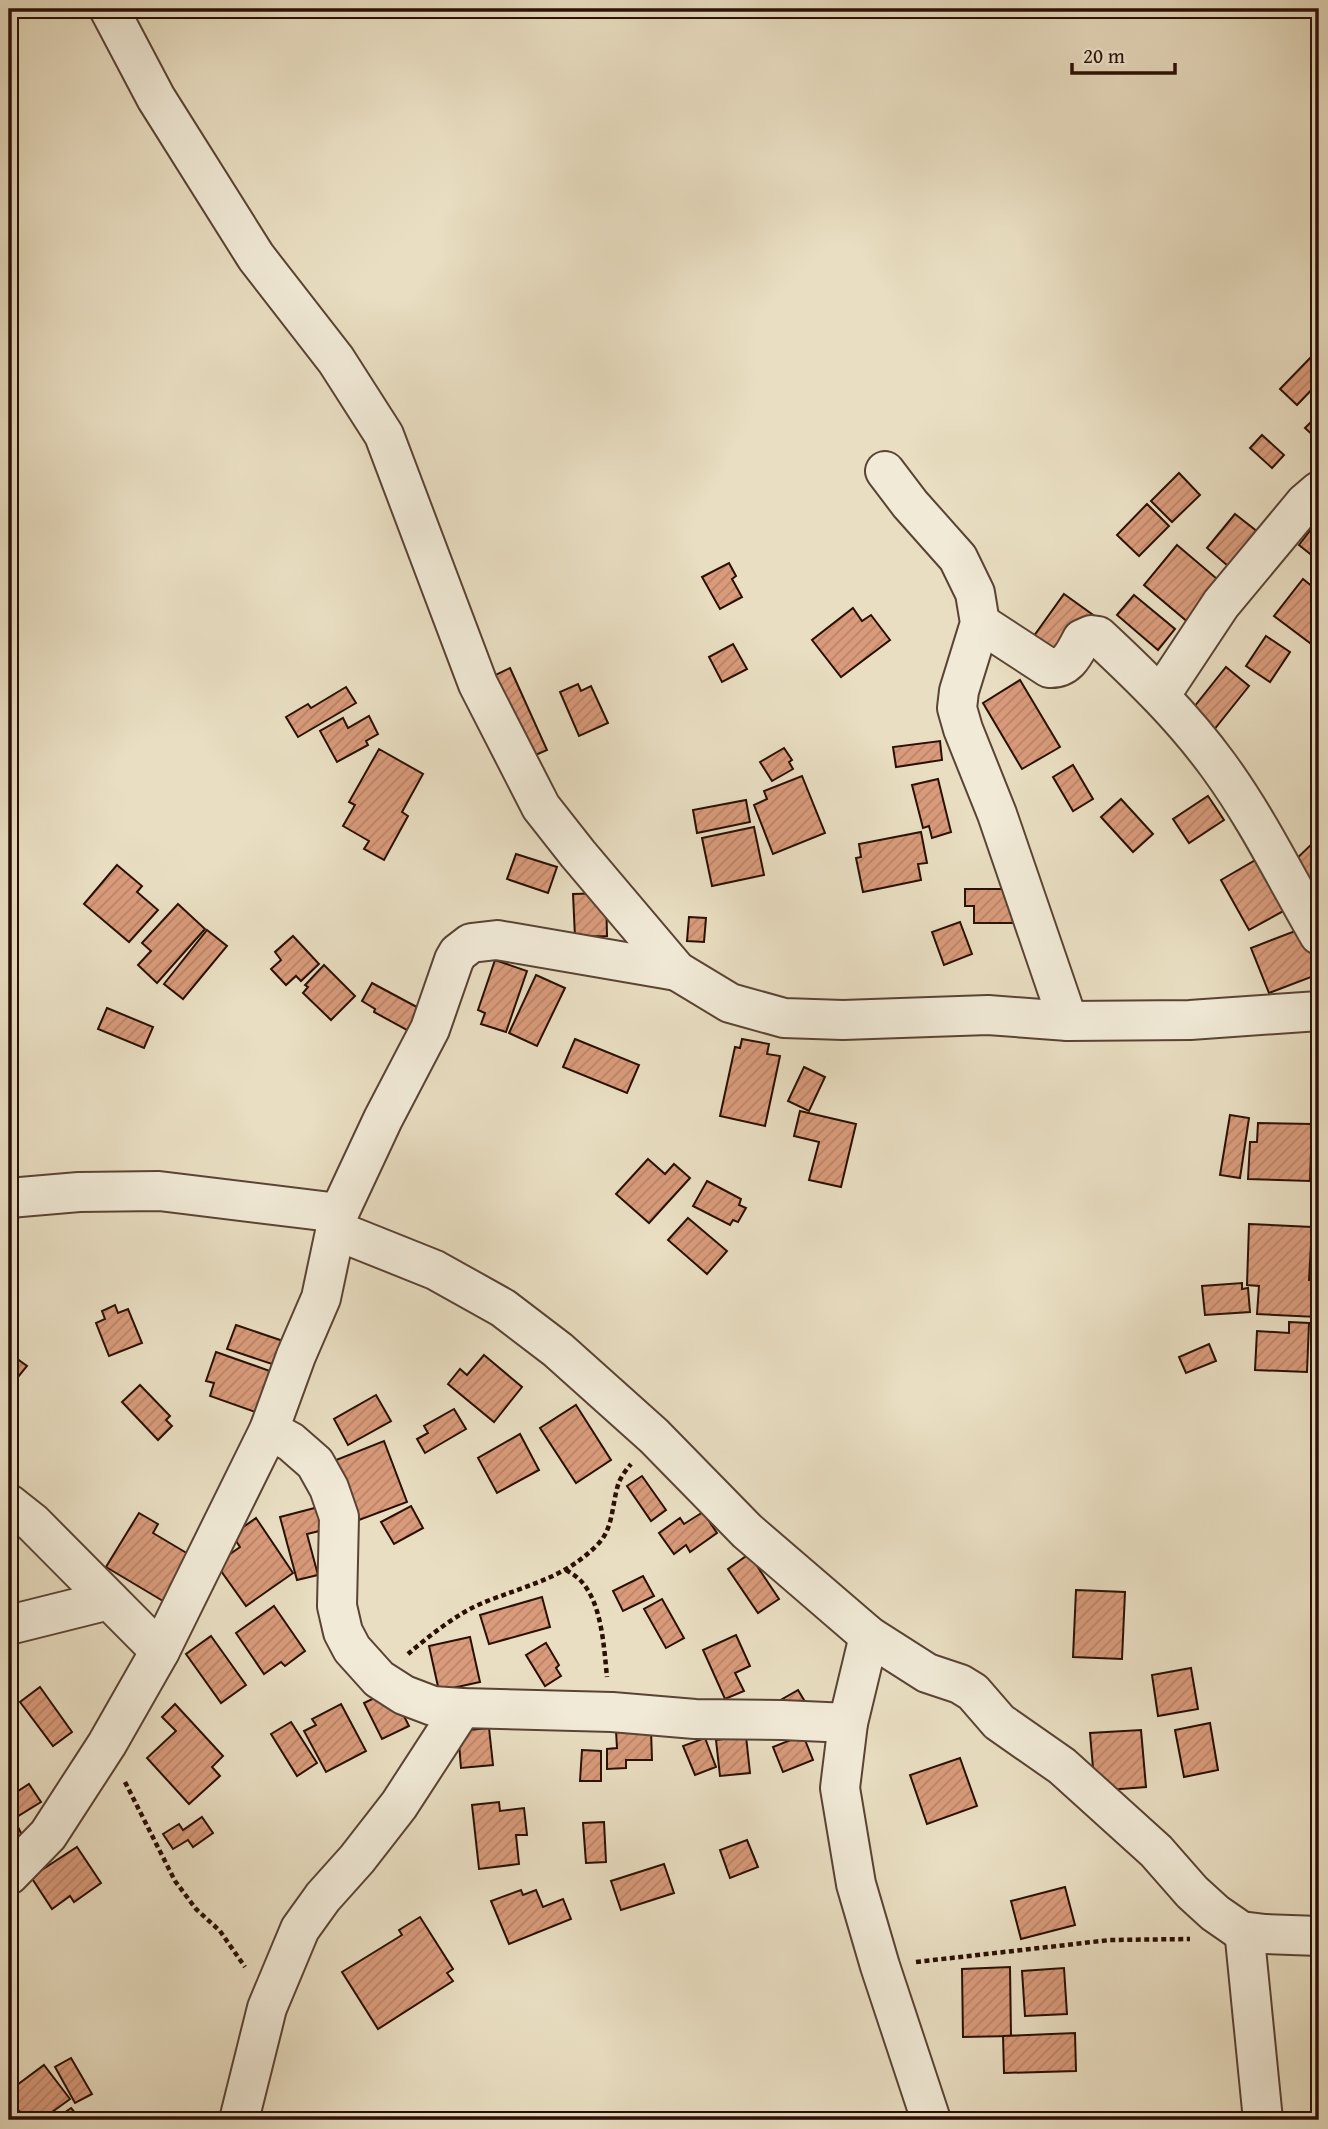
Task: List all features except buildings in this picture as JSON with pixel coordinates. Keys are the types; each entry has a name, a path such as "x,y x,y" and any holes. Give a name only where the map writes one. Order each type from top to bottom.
{"street":[{"path":"109,9 156,98 256,257 336,360 384,435 478,684 541,807 677,971 730,1003 784,1018 843,1020 988,1015 1068,1021 1190,1020 1319,1012"},
{"path":"886,471 910,504 958,558 975,593 980,623 959,691 957,708 997,814 1068,1021"},
{"path":"1160,696 1221,604 1305,502 1319,491"},
{"path":"980,623 1049,668 1065,665 1082,639 1091,635 1098,636 1160,696 1218,765 1319,934"},
{"path":"9,1875 48,1835 107,1744 160,1651 269,1430 321,1298 337,1221 383,1119 430,1029 454,960 463,949 481,940 497,940 677,971"},
{"path":"9,1198 79,1192 159,1191 337,1221 503,1308 558,1350 654,1436 747,1531 869,1636 927,1673 960,1684 973,1692 999,1722 1062,1766 1156,1851 1192,1892 1243,1935 1319,1936"},
{"path":"269,1430 291,1442 315,1463 329,1488 340,1517 337,1606 343,1632 352,1649 379,1679 404,1695 433,1706 462,1709 612,1712 695,1719 848,1723"},
{"path":"9,1504 33,1522 160,1651"},
{"path":"9,1625 109,1600"},
{"path":"869,1636 848,1723 840,1788 856,1884 930,2120"},
{"path":"239,2120 267,2008 300,1929 399,1805 462,1709"},
{"path":"1243,1935 1263,2120"}],"path":[{"path":"379,1679 445,1626 482,1603 537,1584 566,1570 600,1542 606,1533 620,1480 654,1436"},
{"path":"566,1570 581,1581 591,1597 602,1631 612,1712"},
{"path":"107,1744 175,1881 236,1953 267,2008"},
{"path":"880,1966 1110,1940 1243,1935"}]}
